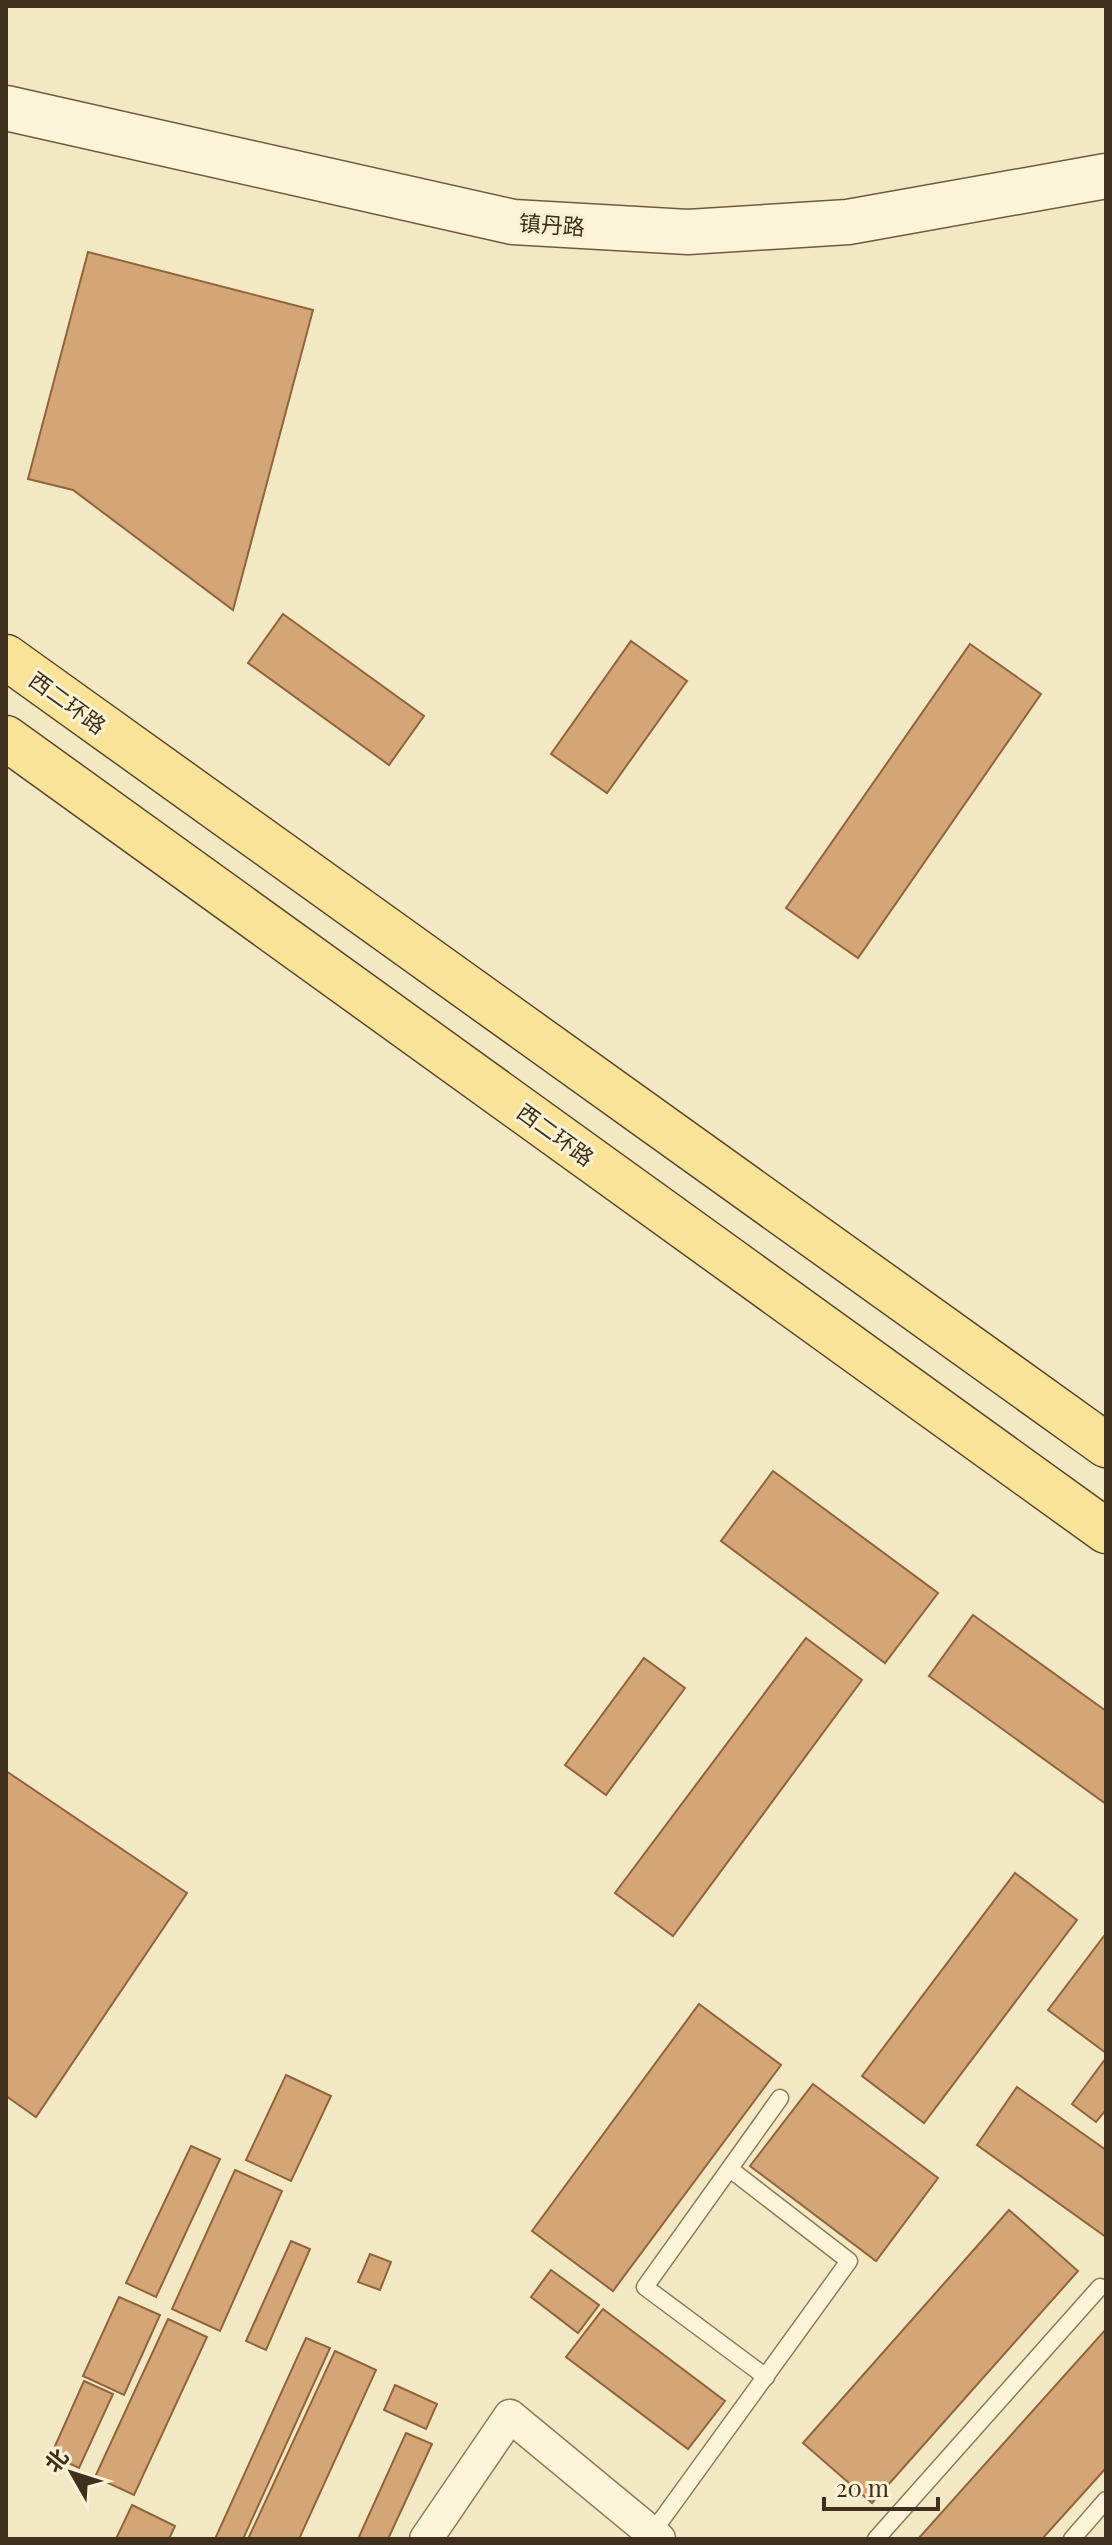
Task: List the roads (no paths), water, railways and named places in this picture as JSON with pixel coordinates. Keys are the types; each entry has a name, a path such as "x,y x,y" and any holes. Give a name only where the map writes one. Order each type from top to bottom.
{"main road":[{"name":"西二环路","path":"6,657 1106,1445"},
{"name":"西二环路","path":"6,738 1106,1531"}],"street":[{"name":"镇丹路","path":"6,108 377,195 528,223 688,232 848,222 1106,176"},
{"path":"426,2539 510,2416 656,2536"}],"lane":[{"path":"766,2377 645,2287 780,2098"},
{"path":"656,2536 849,2261 730,2169"},
{"path":"876,2539 1100,2287"},
{"path":"1072,2539 1106,2500"}]}
